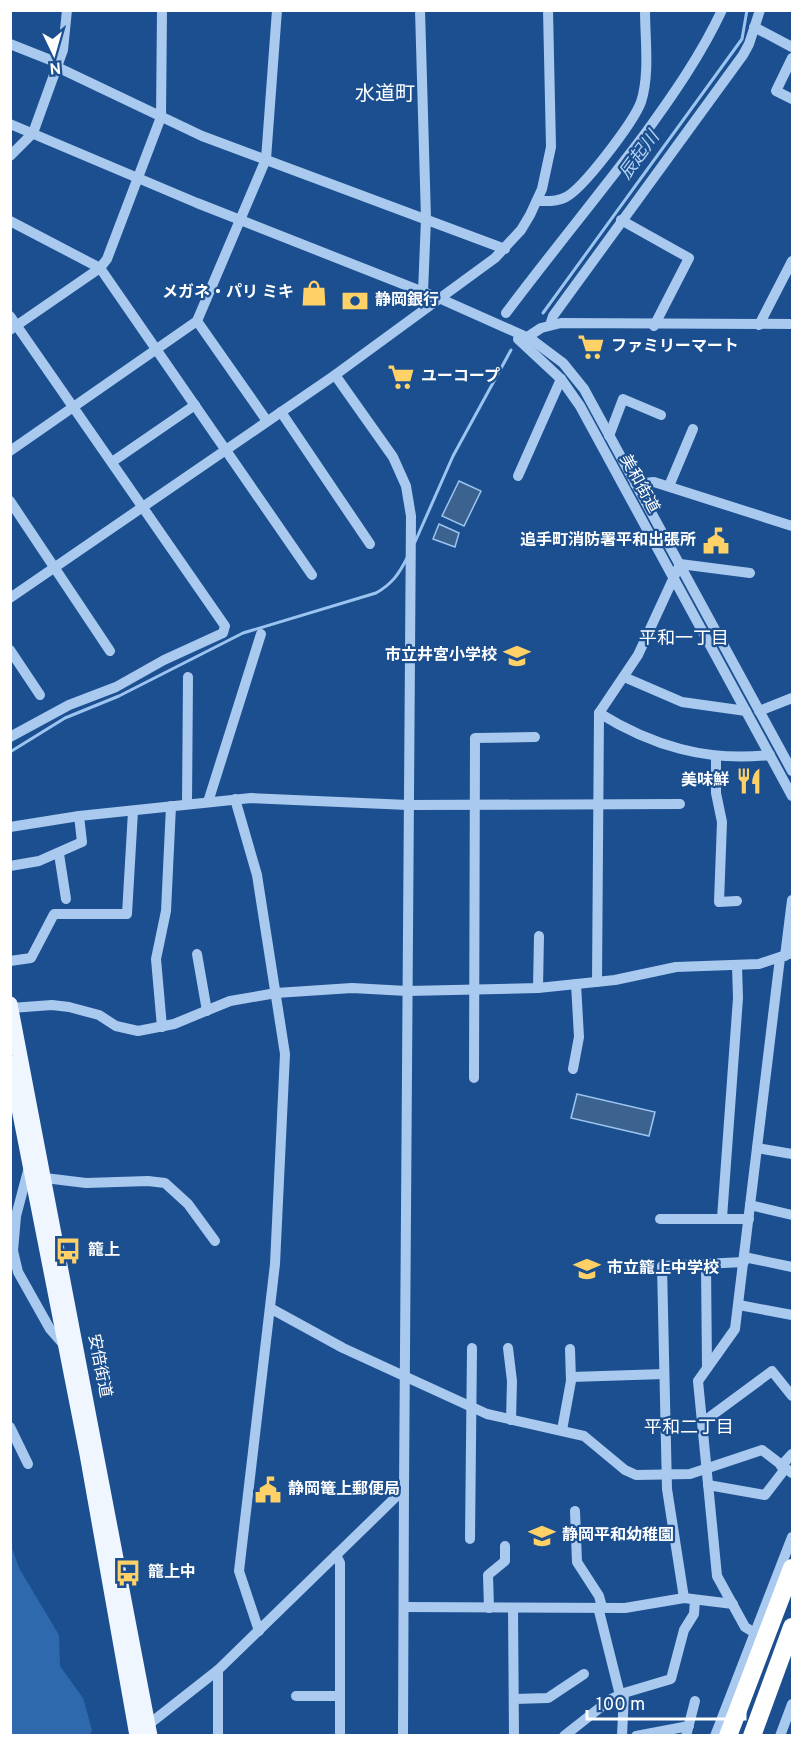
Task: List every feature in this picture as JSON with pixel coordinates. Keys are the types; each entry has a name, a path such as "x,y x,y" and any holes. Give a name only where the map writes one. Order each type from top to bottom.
{"highway":[{"path":"728,1736 792,1568"},
{"path":"736,1736 792,1587"},
{"path":"752,1736 792,1627"},
{"path":"760,1736 792,1644"}],"main road":[{"name":"安倍街道","path":"11,1006 45,1178 140,1733"},
{"name":"安倍街道","path":"11,1063 140,1733"}],"street":[{"path":"10,156 33,133 58,65 67,10"},
{"path":"14,328 100,268 107,259 161,117 162,10"},
{"path":"10,451 197,321 266,159 277,10"},
{"path":"420,10 426,219 423,292"},
{"path":"10,598 335,375 441,299 505,249 520,230 537,201 548,168 553,124 548,10"},
{"path":"537,201 556,201 571,194 604,157 635,114 643,92 645,10"},
{"path":"506,313 586,213 672,95 691,68 722,10"},
{"path":"550,325 553,316 621,220 743,55 759,10"},
{"path":"754,27 792,47"},
{"path":"10,44 58,65 202,136 505,249"},
{"path":"792,58 776,90 792,99"},
{"name":"美和街道","path":"10,124 240,220 441,299 538,344 563,363 584,389 792,769"},
{"path":"621,220 689,258 654,326"},
{"path":"10,221 100,268 312,575"},
{"path":"759,325 792,261"},
{"path":"10,316 14,328 74,408 225,626 223,633 164,660 116,687 69,705 10,737"},
{"path":"197,321 267,421"},
{"path":"526,338 550,325 792,324"},
{"name":"美和街道","path":"507,329 533,350 561,379 580,406 792,796"},
{"path":"335,375 393,457 406,486 410,505 403,1376 403,1736"},
{"path":"518,476 561,379"},
{"path":"609,436 623,399 662,414"},
{"path":"112,462 195,405"},
{"path":"280,412 370,544"},
{"path":"669,486 693,429"},
{"path":"635,484 654,482 669,486 792,526"},
{"path":"10,501 110,651"},
{"path":"597,982 599,712 638,655 680,564 750,573"},
{"path":"208,802 261,633"},
{"path":"10,650 40,695"},
{"path":"187,804 188,677"},
{"path":"624,677 682,702 746,711"},
{"path":"759,711 792,698"},
{"path":"599,712 650,740 680,751 716,757 770,755"},
{"path":"474,1078 475,738 535,737"},
{"path":"716,757 716,794 722,822 719,902 737,902"},
{"path":"10,827 80,816 235,799 280,798 408,805 680,804"},
{"path":"235,799 255,863 285,1054 283,1121 270,1308 239,1571 259,1631"},
{"path":"162,1027 156,959 166,911 171,806"},
{"path":"10,961 31,958 54,914 127,914 132,811"},
{"path":"10,866 59,854 82,842 80,816"},
{"path":"59,854 66,899"},
{"path":"755,1633 745,1627 715,1569 698,1381 732,1336 739,1305 757,1148 786,956 792,900"},
{"path":"538,936 538,988"},
{"path":"197,954 207,1011"},
{"path":"11,1006 69,1007 92,1012 128,1029 162,1027 230,1001 276,993 352,988 406,991 538,988 597,982 675,966 759,964 786,956"},
{"path":"722,1218 738,998 737,966"},
{"path":"573,1069 579,1036 576,984"},
{"path":"757,1148 792,1154"},
{"path":"30,1163 13,1233 13,1263 50,1329 66,1348"},
{"path":"45,1178 86,1183 148,1181 165,1183 188,1204 214,1241"},
{"path":"750,1205 792,1215"},
{"path":"660,1219 749,1219"},
{"path":"564,1736 622,1694 671,1680 684,1630 694,1614 689,1599 666,1474 662,1266 706,1265 744,1259 792,1267"},
{"path":"706,1265 707,1367"},
{"path":"739,1305 792,1315"},
{"path":"270,1308 343,1348 473,1408 511,1420 562,1430 587,1438 625,1470 636,1475 707,1470 762,1450 786,1469"},
{"path":"470,1539 472,1348"},
{"path":"508,1348 511,1420"},
{"path":"562,1430 571,1377 570,1349"},
{"path":"703,1422 772,1371 792,1396"},
{"path":"571,1377 664,1374"},
{"path":"10,1427 15,1447 28,1464"},
{"path":"708,1485 765,1496 786,1469 792,1454"},
{"path":"140,1733 218,1670 404,1489"},
{"path":"575,1511 577,1562 599,1596 622,1694 622,1736"},
{"path":"715,1736 792,1538"},
{"path":"489,1608 488,1575 505,1561 505,1546"},
{"path":"336,1555 340,1563 340,1736"},
{"path":"404,1607 625,1608 689,1599 733,1604"},
{"path":"513,1608 514,1736"},
{"path":"218,1670 218,1736"},
{"path":"514,1699 548,1698 584,1674"},
{"path":"296,1696 340,1696"},
{"path":"636,1736 687,1731 695,1701"},
{"path":"780,1736 789,1723 792,1704"}],"shaded area":[{"path":"459,481 481,491 464,526 442,516"},
{"path":"439,524 459,533 455,547 433,539"},
{"path":"577,1094 655,1112 649,1136 571,1118"},
{"path":"11,1545 19,1568 59,1635 60,1666 83,1698 92,1730 90,1735 11,1735"}],"waterway":[{"name":"辰起川","path":"543,313 742,39 747,10"},
{"path":"415,542 453,456 511,350"},
{"path":"10,752 65,718 119,696 243,633 376,593 394,578 407,558"}],"place":[{"name":"メガネ・パリ ミキ","path":"314,293"},
{"name":"静岡銀行","path":"355,301"},
{"name":"ファミリーマート","path":"591,347"},
{"name":"ユーコープ","path":"401,377"},
{"name":"追手町消防署平和出張所","path":"716,541"},
{"name":"市立井宮小学校","path":"517,656"},
{"name":"美味鮮","path":"749,781"},
{"name":"籠上","path":"68,1251"},
{"name":"市立籠上中学校","path":"587,1269"},
{"name":"静岡篭上郵便局","path":"268,1490"},
{"name":"静岡平和幼稚園","path":"542,1536"},
{"name":"籠上中","path":"128,1573"}],"district":[{"name":"水道町","path":"385,95"},
{"name":"平和一丁目","path":"684,639"},
{"name":"平和二丁目","path":"689,1428"}]}
